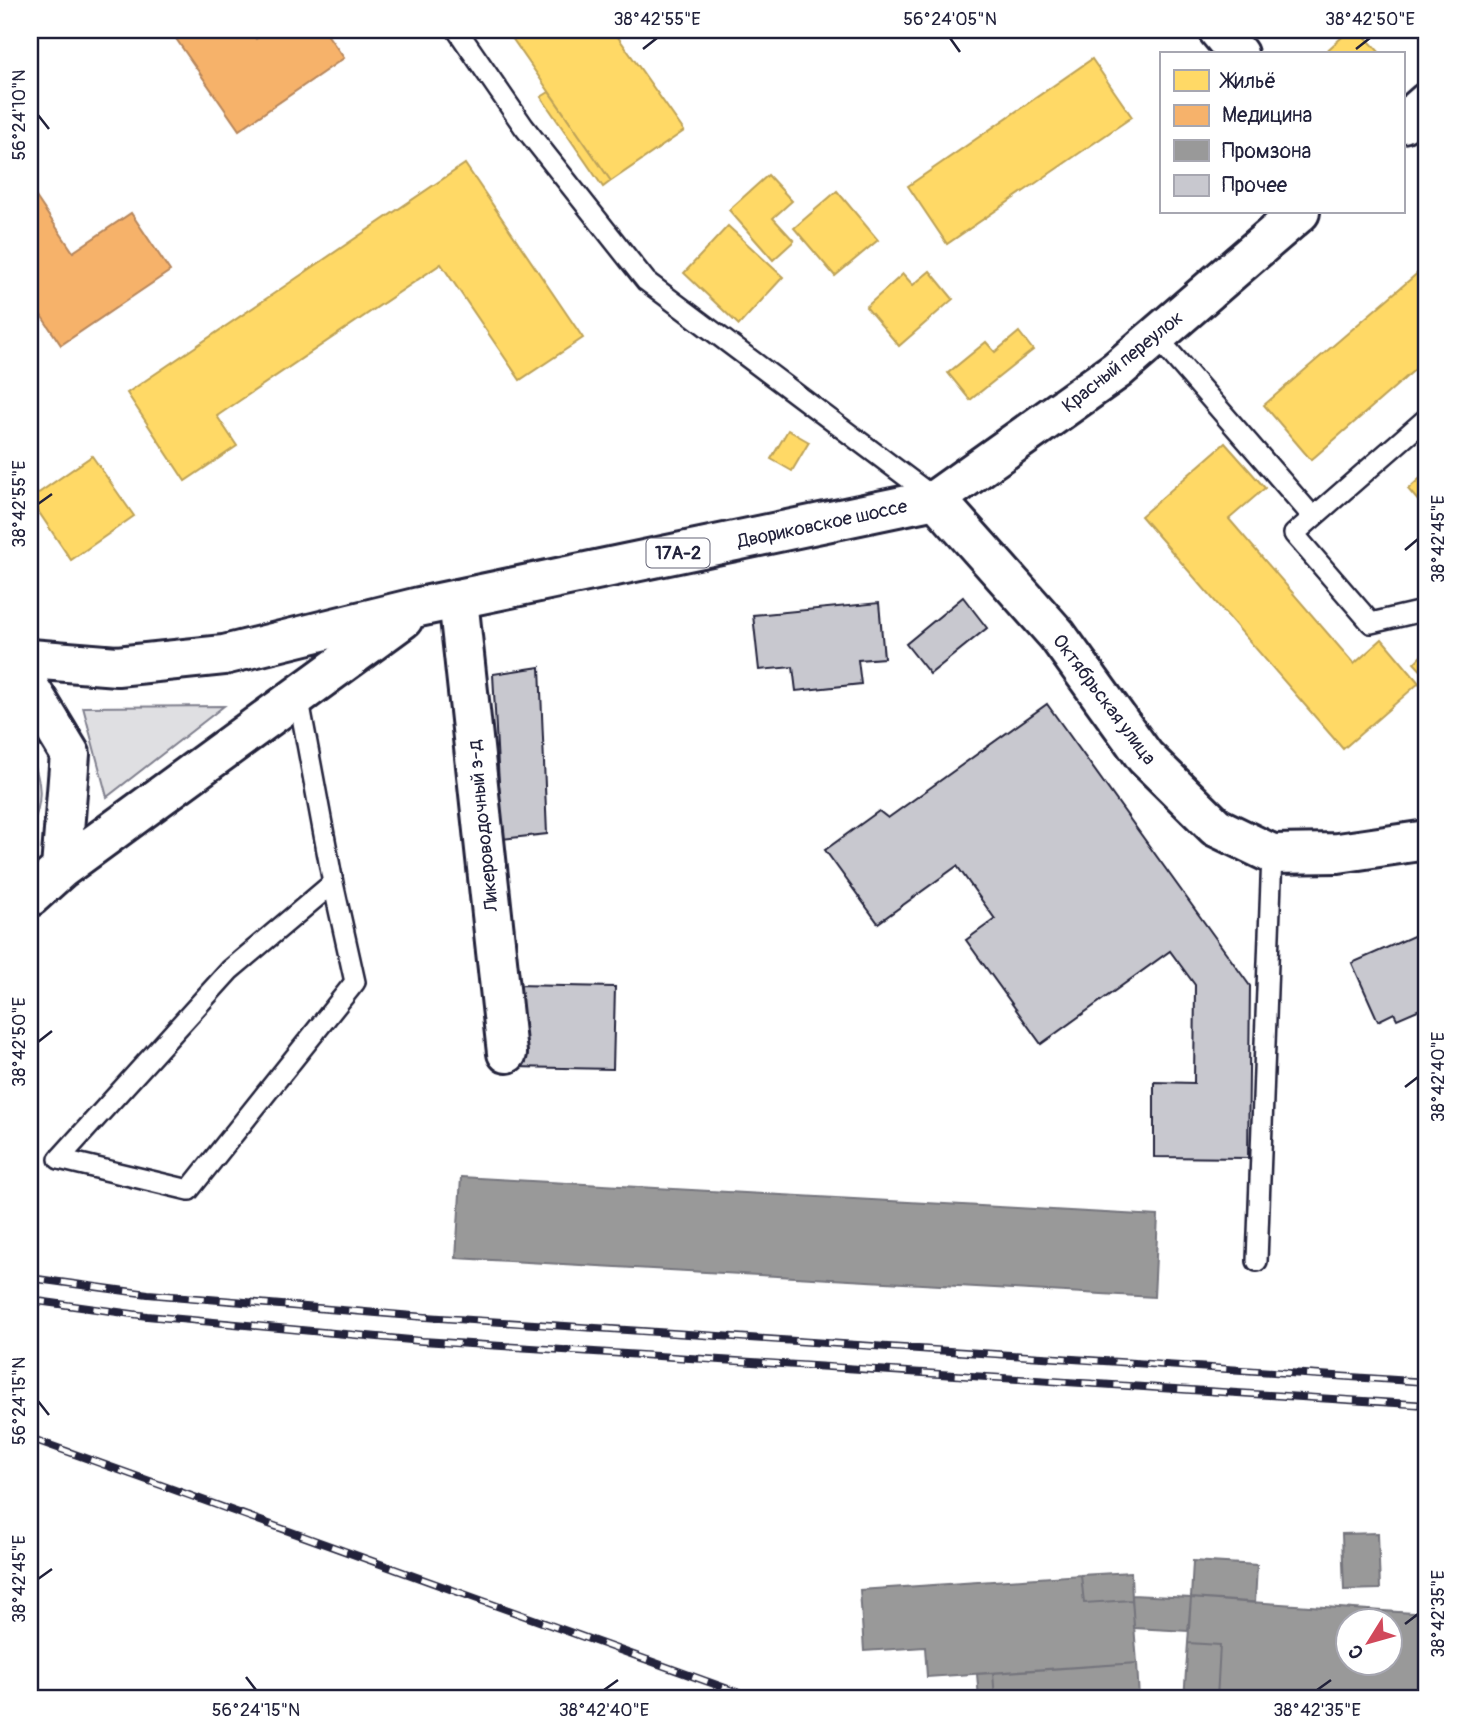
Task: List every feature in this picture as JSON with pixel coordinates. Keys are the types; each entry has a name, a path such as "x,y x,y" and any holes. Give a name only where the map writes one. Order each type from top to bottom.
{"main road":[{"path":"1218,30 1236,52"},
{"path":"1404,122 1427,102"},
{"name":"Красный переулок","path":"936,499 1117,370 1298,214"},
{"name":"Двориковское шоссе","path":"30,659 117,666 224,655 419,607 936,499"},
{"name":"Октябрьская улица","path":"936,499 1057,635 1145,757 1216,827 1272,854 1338,853 1427,840"},
{"name":"Ликероводочный з-д","path":"458,599 507,1053"},
{"path":"30,897 61,869 419,607"},
{"path":"30,688 70,754 61,869"}],"lane":[{"path":"457,30 524,127 646,281 936,499"},
{"path":"1156,336 1313,517"},
{"path":"1427,418 1294,534 1371,623 1427,610"},
{"path":"298,695 333,883 355,982 189,1191 59,1159 230,970 333,883"},
{"path":"1257,1261 1272,854"}],"shaded area":[{"path":"224,706 107,797 83,707"},
{"path":"30,753 40,792 38,810 30,831"}],"building: Жильё":[{"path":"518,30 613,30 684,131 611,181 510,35"},
{"path":"1350,30 1359,30 1379,52 1325,52"},
{"path":"1092,59 1132,117 947,244 908,186"},
{"path":"549,92 611,181 603,187 541,97"},
{"path":"465,164 583,338 520,380 441,264 217,416 237,446 185,481 127,393"},
{"path":"768,175 792,201 773,218 794,241 773,260 729,210"},
{"path":"837,191 878,240 835,276 794,228"},
{"path":"728,226 783,277 739,325 684,273"},
{"path":"1427,265 1427,359 1311,460 1264,405"},
{"path":"930,271 953,299 899,346 866,307 903,274 913,285"},
{"path":"1019,332 1033,350 970,400 948,373 986,342 995,352"},
{"path":"788,430 809,442 792,471 771,459"},
{"path":"1225,443 1265,488 1229,519 1354,664 1382,639 1419,683 1343,749 1141,516"},
{"path":"92,456 134,516 71,560 30,499"},
{"path":"1427,472 1427,509 1426,510 1408,489"},
{"path":"1427,650 1427,677 1414,663"}],"building: Медицина":[{"path":"170,30 249,30 256,39 270,30 324,30 344,58 239,130"},
{"path":"30,188 73,252 131,213 170,271 61,345 30,299"}],"building: Промзона":[{"path":"461,1177 1158,1216 1154,1297 456,1258"},
{"path":"1378,1533 1380,1589 1344,1590 1342,1534"},
{"path":"1193,1561 1257,1565 1255,1603 1191,1598"},
{"path":"1131,1572 1132,1600 1084,1603 1081,1575"},
{"path":"1081,1575 1084,1603 1132,1600 1137,1663 927,1677 925,1647 864,1651 860,1590"},
{"path":"1132,1595 1191,1598 1188,1631 1134,1628"},
{"path":"1191,1598 1334,1608 1334,1676 1404,1676 1404,1612 1427,1614 1427,1699 1217,1699 1220,1645 1188,1643"},
{"path":"1188,1643 1220,1645 1217,1699 1184,1699"},
{"path":"1137,1663 1139,1699 995,1699 993,1673"},
{"path":"993,1673 995,1699 979,1699 977,1674"}],"building: Прочее":[{"path":"963,597 987,628 930,674 906,644"},
{"path":"879,603 884,658 858,660 861,684 796,691 793,667 759,670 753,615"},
{"path":"540,667 547,834 502,839 493,674"},
{"path":"1047,704 1250,986 1248,1158 1154,1157 1154,1082 1194,1083 1195,985 1170,951 1041,1044 966,940 995,919 957,866 878,923 825,850 879,811 888,818"},
{"path":"1427,930 1427,1006 1397,1019 1394,1013 1378,1021 1352,963"},
{"path":"515,985 615,987 613,1069 513,1067"}],"railway":[{"path":"30,1278 148,1294 425,1317 1427,1382"},
{"path":"30,1300 147,1316 422,1341 1427,1405"},
{"path":"30,1438 756,1699"}]}
